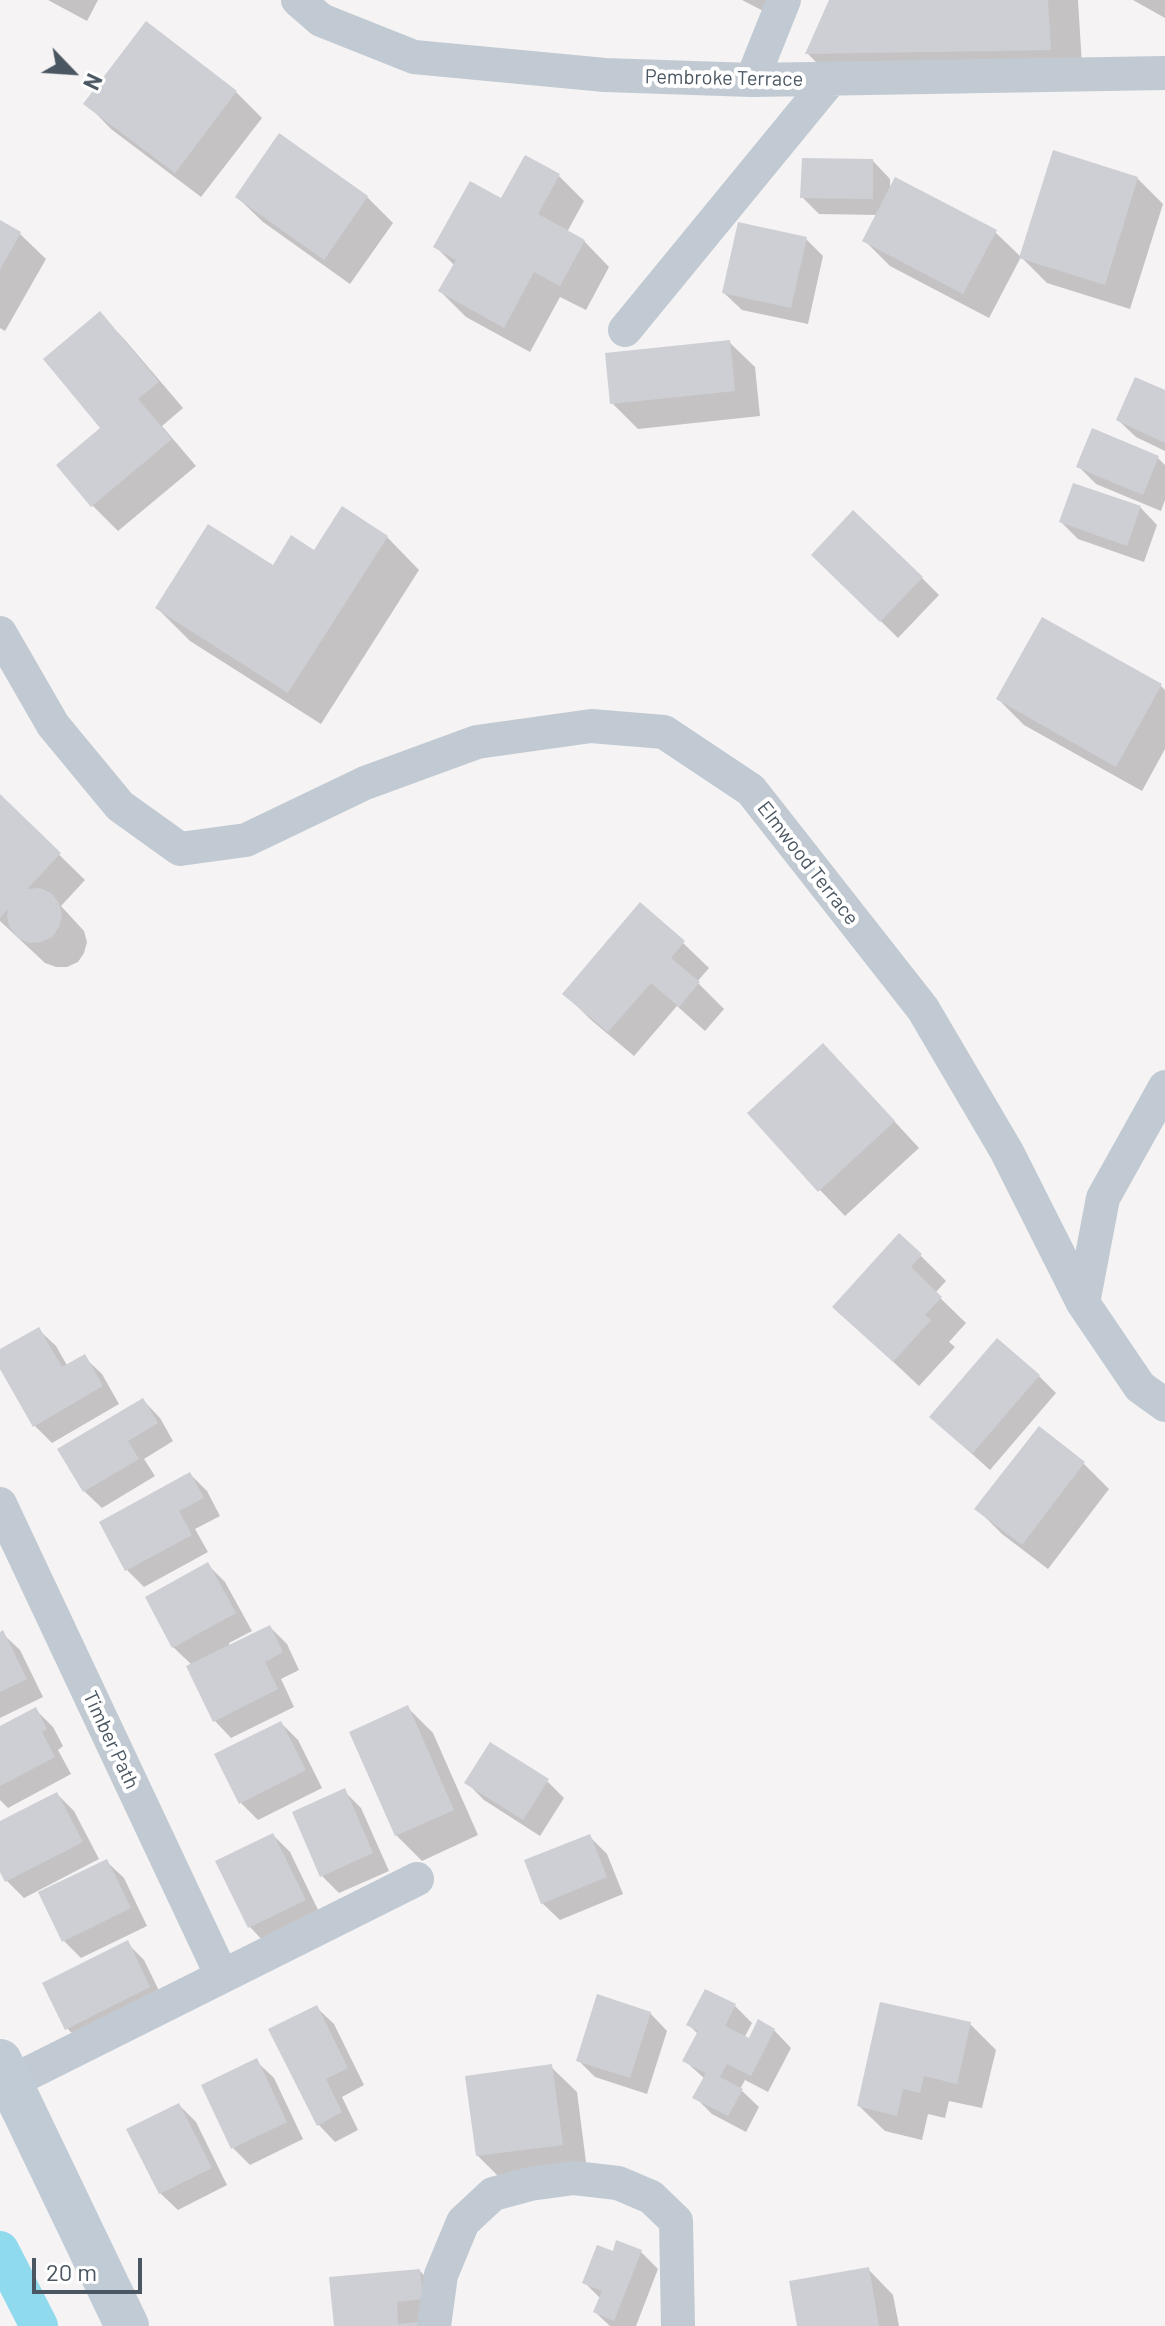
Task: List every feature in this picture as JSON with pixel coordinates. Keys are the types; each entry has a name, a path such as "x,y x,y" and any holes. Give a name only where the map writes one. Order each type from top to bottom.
{"street":[{"name":"Pembroke Terrace","path":"298,0 321,20 414,57 605,75 830,80 1165,73"},
{"path":"752,80 784,0"},
{"path":"625,330 830,80"},
{"name":"Elmwood Terrace","path":"0,633 53,725 120,806 180,849 246,840 365,783 477,742 591,726 664,732 751,790 923,1009 1007,1152 1083,1303 1140,1387 1165,1405"},
{"path":"1083,1303 1103,1198 1165,1087"},
{"name":"Timber Path","path":"0,1504 222,1976"},
{"path":"127,2326 5,2072 222,1976 417,1879"},
{"path":"434,2326 441,2275 463,2222 493,2194 530,2184 574,2178 618,2183 651,2197 676,2221 678,2326"}],"building":[{"path":"829,0 1048,0 1051,50 805,54"},
{"path":"146,21 237,91 175,173 83,104"},
{"path":"279,133 368,196 324,260 235,197"},
{"path":"1053,150 1138,177 1105,285 1019,258"},
{"path":"525,155 560,174 538,214 585,240 560,286 534,272 504,328 438,291 456,260 433,247 470,181 501,198"},
{"path":"802,158 873,159 873,199 800,198"},
{"path":"895,177 997,230 963,294 862,241"},
{"path":"0,220 21,232 0,270"},
{"path":"738,222 807,237 791,308 722,293"},
{"path":"100,311 159,382 138,399 172,439 91,507 56,465 100,428 43,359"},
{"path":"730,340 735,391 610,404 605,353"},
{"path":"1135,377 1165,390 1165,443 1116,420"},
{"path":"1092,428 1159,456 1143,495 1076,467"},
{"path":"1073,483 1141,506 1127,546 1059,522"},
{"path":"342,506 388,536 288,693 155,608 208,524 273,565 291,535 314,550"},
{"path":"853,510 923,577 880,622 811,555"},
{"path":"1042,617 1162,684 1116,767 996,699"},
{"path":"0,794 61,853 27,889 40,888 51,893 59,903 62,915 59,927 52,937 41,942 29,943 18,938 10,928 8,909 0,918"},
{"path":"640,902 685,941 671,958 700,982 679,1007 651,983 608,1032 562,994"},
{"path":"823,1043 895,1121 818,1192 747,1113"},
{"path":"899,1233 922,1254 911,1267 942,1297 925,1315 931,1320 893,1362 832,1307"},
{"path":"39,1327 62,1367 85,1354 103,1386 33,1427 0,1369 0,1349"},
{"path":"997,1338 1040,1375 972,1454 929,1417"},
{"path":"143,1398 158,1423 128,1441 139,1459 83,1492 57,1449"},
{"path":"1039,1426 1085,1462 1022,1545 974,1509"},
{"path":"190,1472 204,1498 179,1511 192,1535 125,1571 99,1522"},
{"path":"208,1562 236,1613 172,1648 145,1597"},
{"path":"270,1625 283,1652 265,1662 278,1689 213,1722 186,1666"},
{"path":"3,1630 27,1679 0,1692 0,1632"},
{"path":"408,1705 454,1810 395,1836 349,1732"},
{"path":"36,1707 47,1729 42,1732 55,1757 0,1786 0,1726"},
{"path":"281,1721 306,1770 239,1804 214,1754"},
{"path":"490,1742 549,1779 523,1820 464,1783"},
{"path":"345,1788 373,1853 320,1877 292,1812"},
{"path":"57,1792 83,1842 5,1882 0,1872 0,1821"},
{"path":"273,1833 306,1900 248,1928 215,1861"},
{"path":"590,1834 607,1877 541,1904 524,1860"},
{"path":"107,1859 131,1908 62,1942 38,1892"},
{"path":"128,1940 150,1987 65,2030 42,1983"},
{"path":"705,1989 736,2004 725,2026 749,2038 758,2019 775,2029 751,2076 727,2064 720,2077 743,2089 728,2116 692,2098 706,2073 682,2061 698,2031 686,2025"},
{"path":"597,1994 651,2012 630,2078 576,2061"},
{"path":"880,2002 971,2022 957,2084 924,2076 920,2093 903,2089 897,2116 857,2106"},
{"path":"317,2005 348,2068 326,2079 342,2112 317,2126 268,2029"},
{"path":"257,2058 287,2122 231,2149 201,2085"},
{"path":"552,2064 563,2145 476,2156 465,2076"},
{"path":"179,2103 212,2168 159,2194 126,2129"},
{"path":"616,2240 642,2250 614,2321 593,2312 602,2291 582,2283 597,2245 613,2251"},
{"path":"869,2267 879,2326 797,2326 789,2281"},
{"path":"420,2269 423,2299 397,2302 398,2324 436,2320 436,2326 334,2326 329,2277"}],"waterway":[{"path":"0,2250 39,2326"}]}
